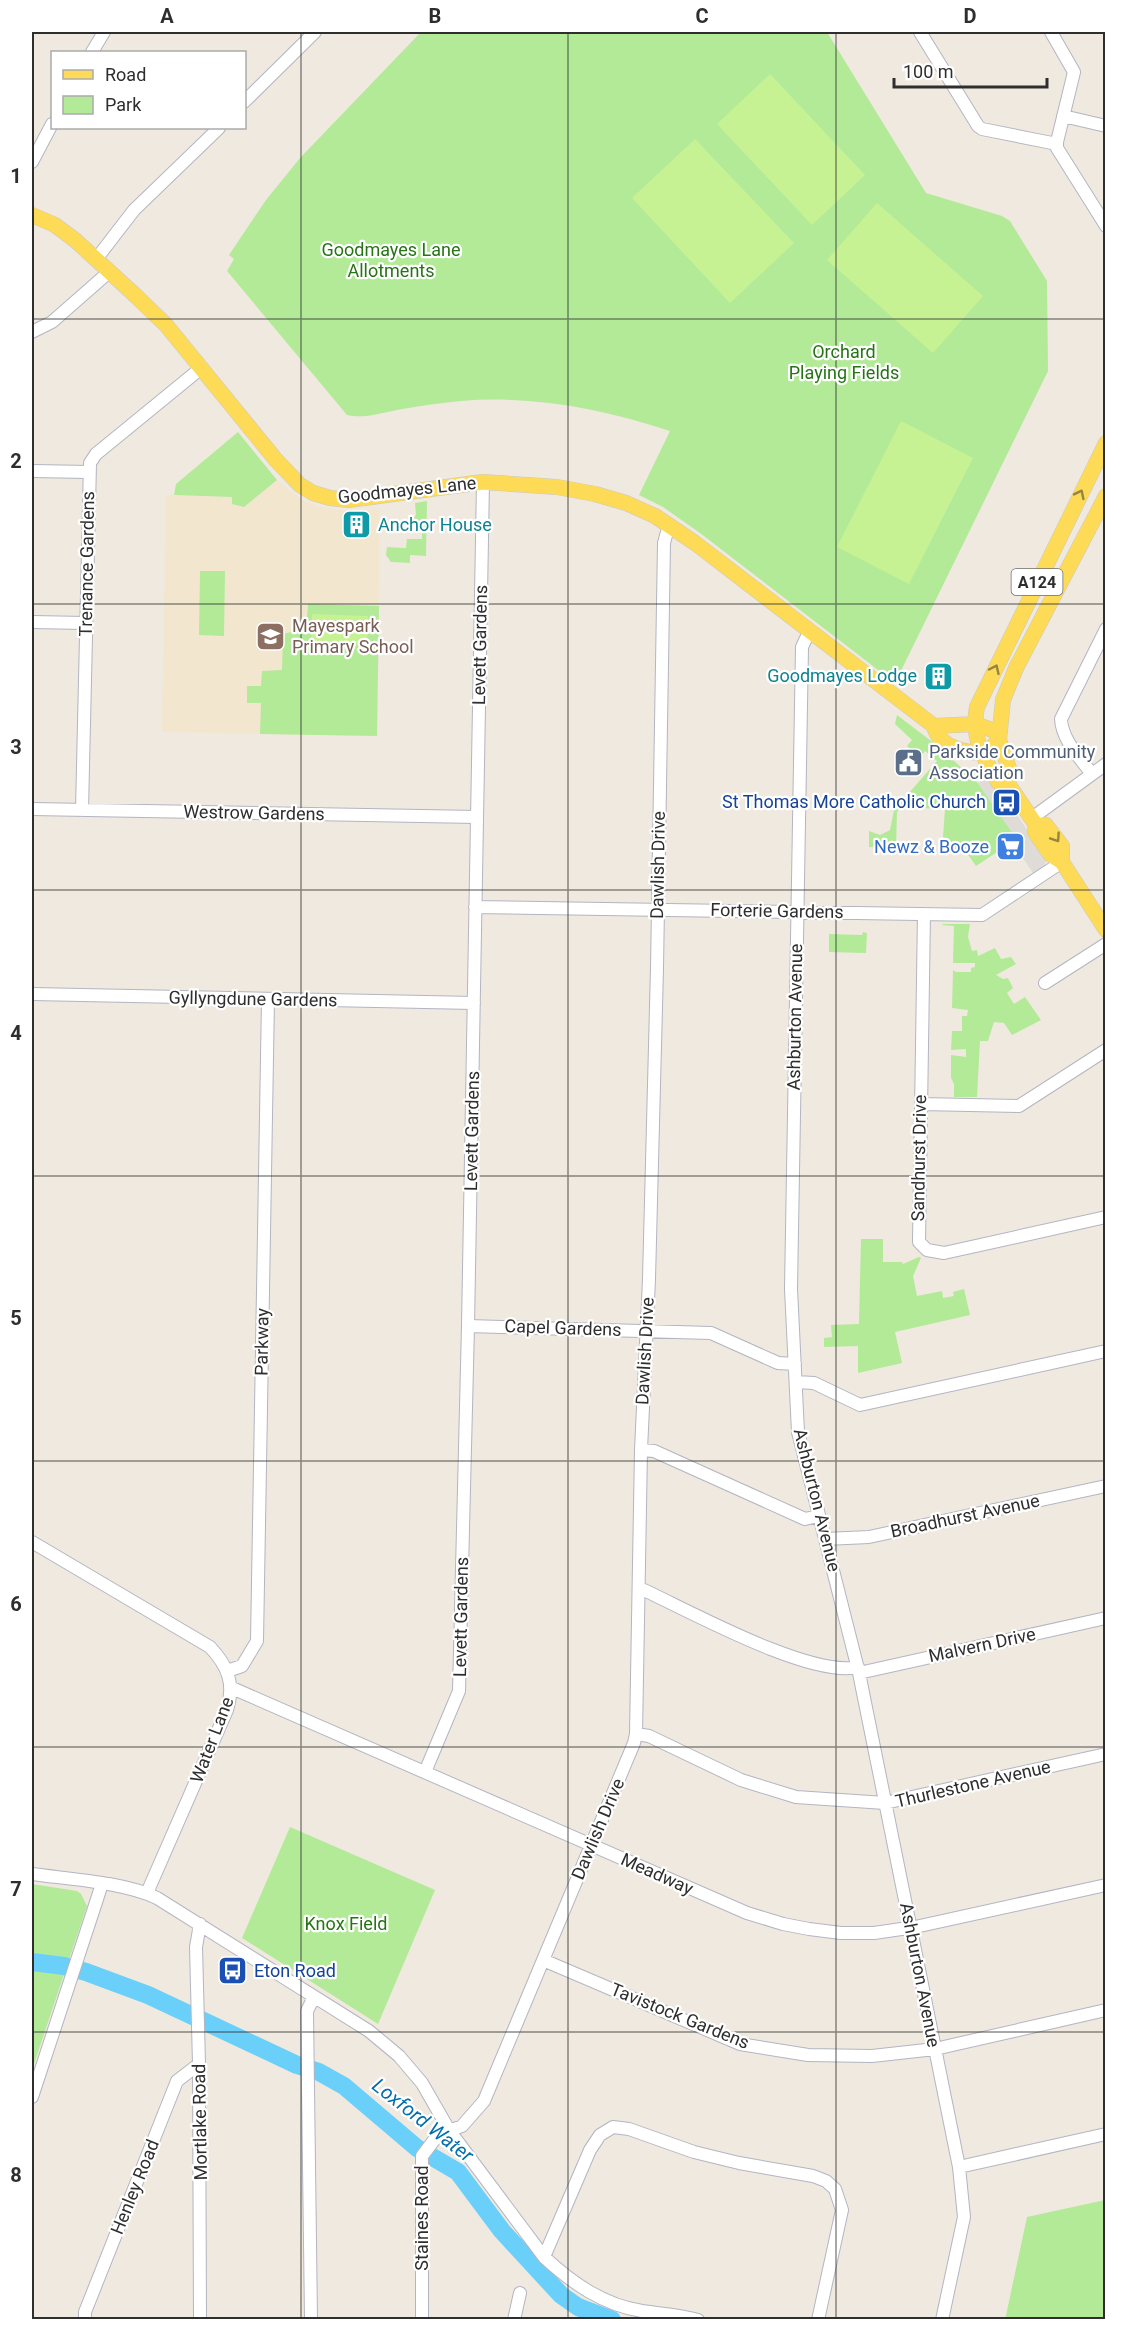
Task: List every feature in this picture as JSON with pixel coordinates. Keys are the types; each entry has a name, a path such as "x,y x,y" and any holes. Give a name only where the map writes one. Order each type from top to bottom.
{"main road":[{"name":"Goodmayes Lane","path":"32,215 55,225 97,258 109,272 126,285 166,325 290,476 307,489 321,496 349,500 483,482 532,484 595,494 635,507 671,526 934,726 936,734 952,747 961,751 981,753"},
{"name":"A124","path":"1106,443 977,707 975,724 981,753 998,782 1008,784 1034,821 1035,832 1050,854 1062,862 1106,930"},
{"name":"A124","path":"1008,784 1011,774 999,736 1003,700 1016,668 1106,496"},
{"path":"1043,571 1063,580"},
{"path":"934,726 975,724 999,736 992,749 981,753"}],"street":[{"path":"93,51 104,32"},
{"path":"246,100 315,32"},
{"path":"920,32 978,126 982,129 1057,142"},
{"path":"1051,32 1074,72 1057,148 1106,226"},
{"path":"1064,116 1106,126"},
{"path":"32,162 51,126"},
{"path":"97,258 134,210 218,129"},
{"path":"32,332 52,322 109,272"},
{"name":"Trenance Gardens","path":"82,810 90,463 96,454 200,369"},
{"path":"32,471 89,472"},
{"name":"Levett Gardens","path":"425,1773 459,1691 483,482"},
{"name":"Dawlish Drive","path":"449,2130 462,2126 484,2101 636,1734 640,1450 646,1331 664,543 671,526"},
{"path":"32,622 85,623"},
{"name":"Ashburton Avenue","path":"809,632 802,646 791,1289 798,1432 859,1670 959,2167 964,2217 942,2319"},
{"path":"1092,774 1061,730 1061,719 1104,634"},
{"path":"1034,821 1106,764"},
{"name":"Westrow Gardens","path":"32,809 477,817"},
{"name":"Forterie Gardens","path":"475,908 985,914 1062,862"},
{"name":"Sandhurst Drive","path":"924,914 917,1234 919,1242 927,1250 944,1253 1106,1217"},
{"path":"1045,983 1106,944"},
{"name":"Gyllyngdune Gardens","path":"32,994 474,1003"},
{"name":"Parkway","path":"227,1671 242,1666 256,1641 268,999"},
{"path":"921,1104 1019,1106 1106,1050"},
{"name":"Capel Gardens","path":"468,1326 711,1333 778,1363 795,1364"},
{"path":"795,1382 814,1383 860,1405 1106,1351"},
{"path":"640,1450 654,1451 805,1519 818,1516"},
{"name":"Broadhurst Avenue","path":"825,1539 869,1537 1106,1485"},
{"name":"Water Lane","path":"32,1542 210,1647 227,1671 231,1688 227,1710 147,1893"},
{"name":"Malvern Drive","path":"639,1590 644,1590 799,1660 831,1668 859,1670 1106,1618"},
{"name":"Meadway","path":"231,1688 747,1913 783,1924 841,1934 874,1933 911,1928 1106,1885"},
{"name":"Thurlestone Avenue","path":"636,1734 649,1736 741,1780 796,1797 885,1803 1106,1754"},
{"path":"32,1874 147,1893 369,2031 399,2056 422,2083 449,2130 544,2257 575,2284 592,2294 640,2311 693,2319"},
{"path":"32,2097 102,1884"},
{"name":"Mortlake Road","path":"200,1924 196,1947 199,2033 200,2319"},
{"name":"Tavistock Gardens","path":"543,1960 740,2044 808,2055 872,2056 935,2049 1106,2010"},
{"path":"311,2319 307,2011 314,1997"},
{"name":"Henley Road","path":"85,2319 85,2312 177,2081 199,2064"},
{"path":"544,2257 600,2134 614,2127 629,2129 694,2152 739,2163 813,2176 826,2181 835,2189 842,2210 818,2319"},
{"name":"Staines Road","path":"422,2319 425,2152 438,2135 449,2130"},
{"path":"959,2167 1106,2134"},
{"path":"514,2319 520,2293"}],"shaded area":[{"name":"Mayespark Primary School","path":"277,480 302,500 316,506 346,511 380,509 377,736 162,732 166,495 232,497 244,507"},
{"path":"989,774 1047,859 1043,869 1033,873 1012,842 1016,838 978,783"}],"green space":[{"name":"Orchard Playing Fields","path":"421,32 827,32 926,193 1002,216 1010,221 1047,281 1048,371 895,683 700,533 663,507 639,495 670,431 593,410 514,400 461,401 366,416 347,415 227,271 234,259 229,255 266,200 300,158"},
{"path":"770,74 865,175 812,225 717,124"},
{"path":"695,139 794,243 730,303 632,198"},
{"path":"877,203 983,296 933,353 827,260"},
{"path":"901,421 973,458 909,584 837,547"},
{"path":"238,432 277,480 244,507 232,504 232,497 174,495 176,484"},
{"path":"427,501 426,556 410,555 410,563 391,562 386,555 387,547 406,548 407,539 422,539 422,522 411,521 416,515 415,503"},
{"path":"200,571 225,571 224,636 199,635"},
{"path":"308,604 379,606 377,736 260,734 261,703 247,703 247,686 261,686 262,671 282,670 283,634 303,625 307,617"},
{"path":"312,614 368,616 367,643 311,642"},
{"path":"897,715 939,747 978,783 1017,839 976,866 964,849 956,854 943,837 945,809 901,807 897,812 896,848 869,847 869,831 880,835 890,830 894,810 937,761 925,751 920,757 907,746 912,740 895,724"},
{"path":"943,924 970,924 968,937 972,951 977,950 978,956 995,948 1001,959 1011,957 1016,964 996,975 1003,979 1008,978 1013,988 1007,993 1014,1004 1025,997 1041,1020 1012,1035 1004,1023 994,1022 988,1041 980,1041 977,1097 954,1097 954,1084 951,1078 951,1055 966,1057 966,1049 951,1050 952,1031 962,1031 962,1016 967,1016 968,1010 952,1008 953,970 971,972 975,963 953,963 954,926"},
{"path":"863,932 867,933 866,953 829,952 829,934 862,935"},
{"path":"861,1239 883,1239 883,1262 902,1262 903,1264 921,1258 913,1276 917,1296 942,1291 943,1298 954,1296 953,1292 964,1289 970,1315 895,1332 902,1363 858,1373 858,1346 824,1347 824,1338 832,1337 831,1325 859,1324"},
{"name":"Knox Field","path":"290,1827 435,1890 378,2024 242,1938"},
{"path":"32,1884 77,1891 87,1906 32,2070"},
{"path":"1105,2200 1105,2319 1005,2320 1027,2217"}],"waterway":[{"name":"Loxford Water","path":"32,1962 64,1966 86,1972 148,1995 297,2065 319,2072 344,2086 417,2148 458,2172 502,2231 561,2295 578,2307 612,2320"}],"place":[{"name":"Anchor House","path":"357,525"},
{"name":"Mayespark Primary School","path":"271,636"},
{"name":"Goodmayes Lodge","path":"938,676"},
{"name":"Parkside Community Association","path":"908,762"},
{"name":"St Thomas More Catholic Church","path":"1007,802"},
{"name":"Newz & Booze","path":"1010,847"},
{"name":"Eton Road","path":"233,1971"}],"park label":[{"name":"Goodmayes Lane Allotments","path":"391,260"}]}
